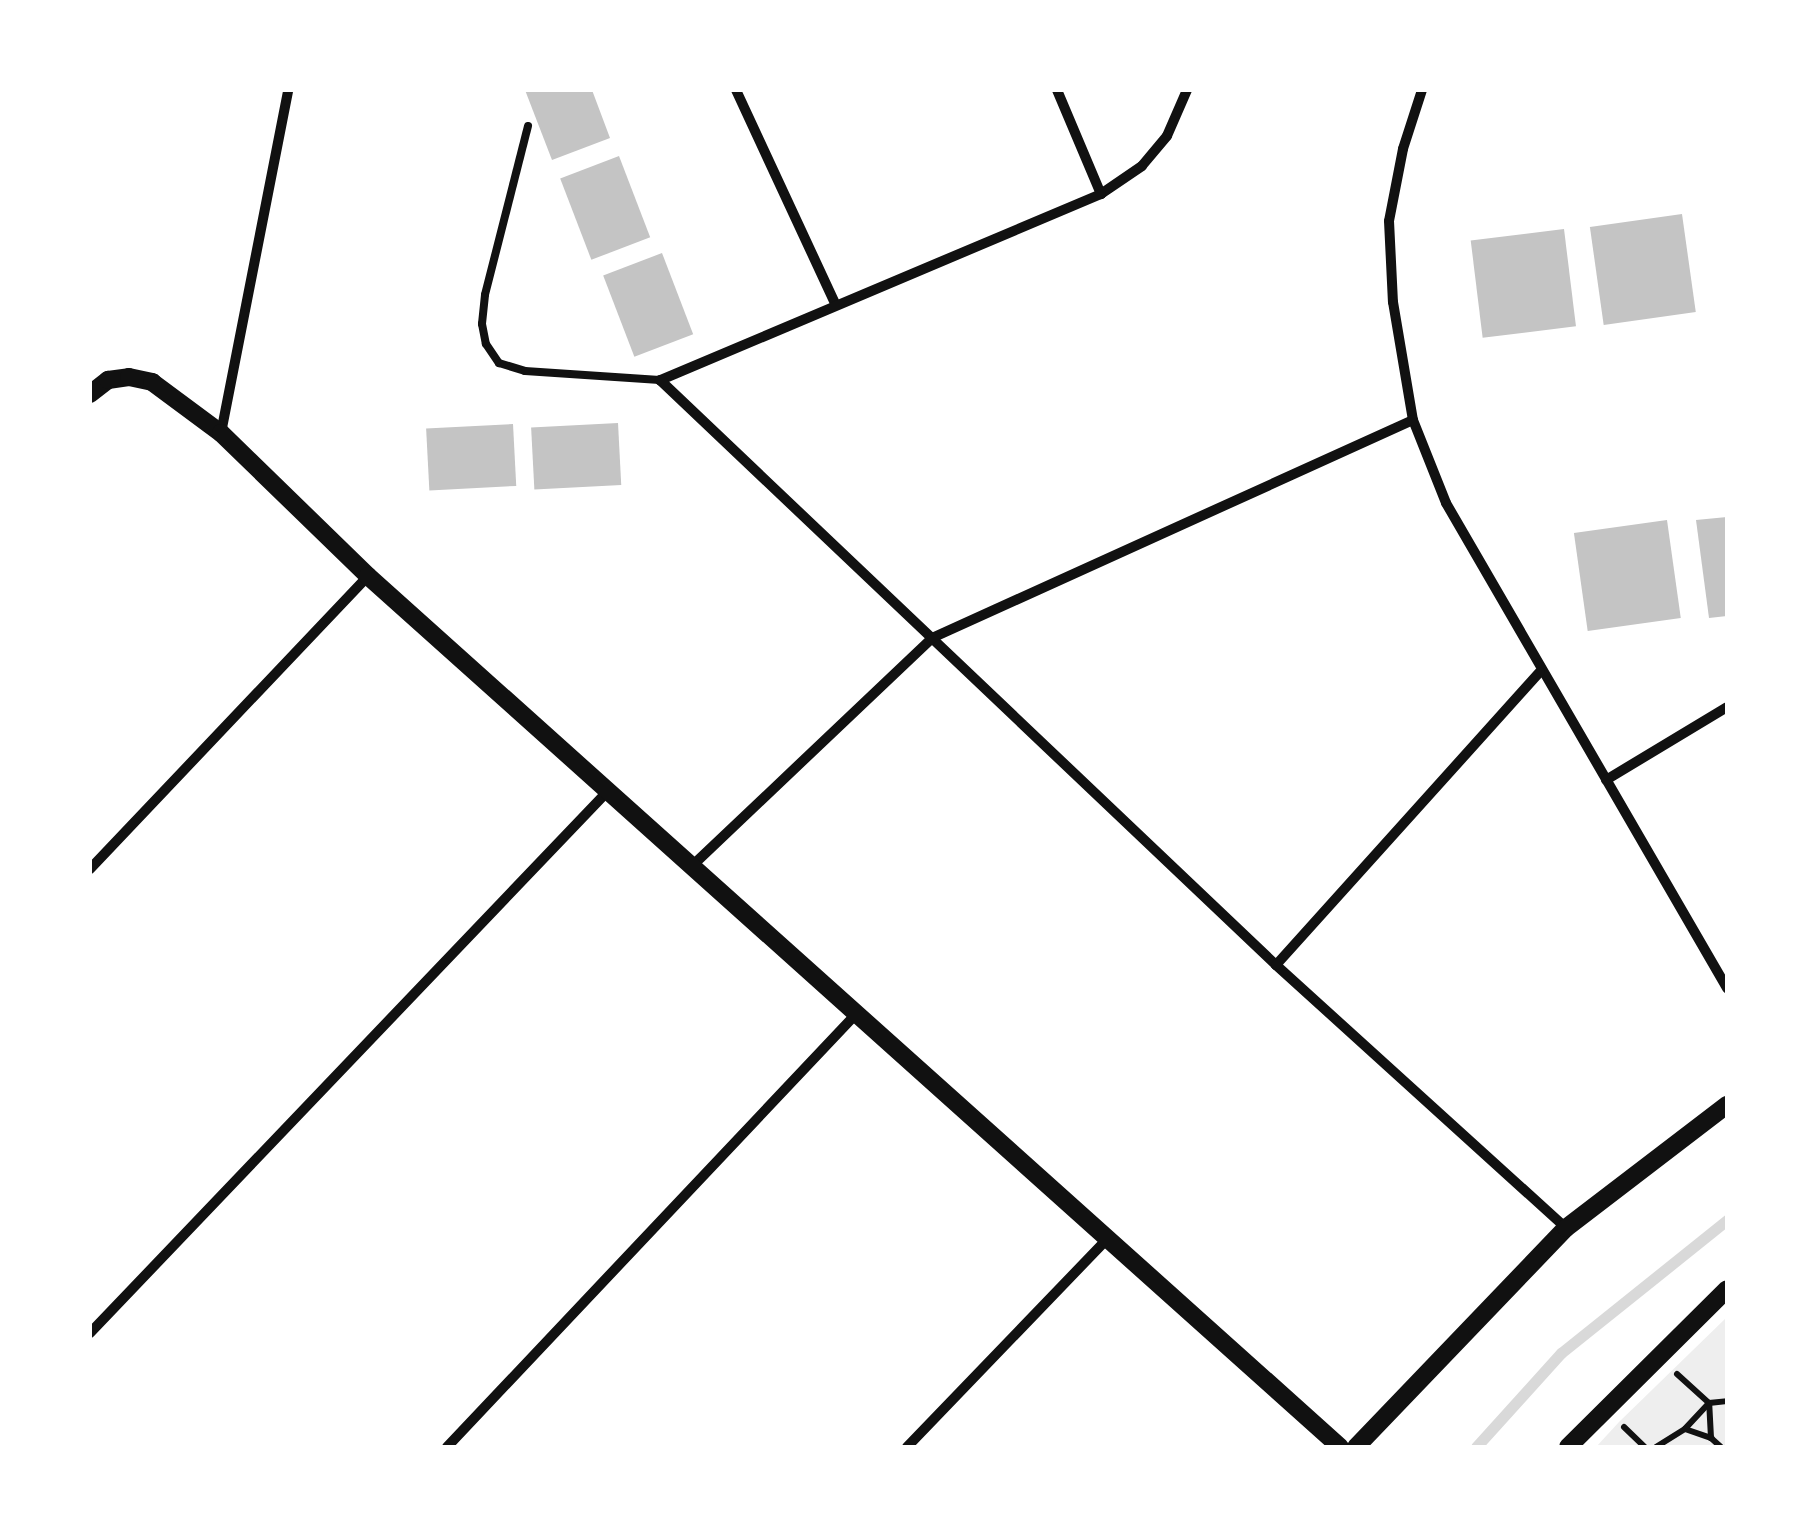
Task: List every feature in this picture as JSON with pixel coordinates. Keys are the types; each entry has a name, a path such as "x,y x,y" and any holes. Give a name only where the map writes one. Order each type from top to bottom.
{"street":[{"path":"221,433 288,90"},
{"path":"736,90 835,303"},
{"path":"1057,90 1100,194"},
{"path":"1187,90 1167,136 1155,151 1142,166 1100,194 660,380 1276,965 1566,1228"},
{"path":"1422,90 1402,149 1389,220 1394,302 1413,420 1446,502 1540,672 1727,988"},
{"path":"90,394 108,380 129,377 172,392 221,433 368,576 1340,1447"},
{"path":"692,865 932,638 1413,420"},
{"path":"90,869 368,576"},
{"path":"1276,965 1540,672"},
{"path":"1606,780 1727,707"},
{"path":"90,1333 609,790"},
{"path":"447,1447 858,1012"},
{"path":"1356,1447 1566,1228 1727,1105"},
{"path":"907,1447 1106,1239"},
{"path":"1568,1447 1727,1289"}],"lane":[{"path":"528,126 484,295 482,324 486,344 499,363 524,371 660,380"}],"path":[{"path":"1659,1357 1708,1404 1711,1438"},
{"path":"1656,1447 1685,1430 1708,1404 1727,1401"},
{"path":"1685,1430 1711,1438 1721,1447"}],"shaded area":[{"path":"1727,1317 1727,1447 1596,1447 1619,1422"}],"building":[{"path":"525,90 592,90 610,138 552,160"},
{"path":"619,156 650,237 591,260 560,179"},
{"path":"1682,214 1696,312 1604,325 1590,227"},
{"path":"1564,229 1576,326 1483,338 1471,240"},
{"path":"662,253 693,334 634,357 603,276"},
{"path":"618,423 621,485 534,489 531,428"},
{"path":"513,424 516,486 429,490 426,429"},
{"path":"1727,517 1727,616 1709,618 1696,520"},
{"path":"1667,520 1681,618 1588,631 1574,533"}],"waterway":[{"path":"1476,1447 1561,1353 1727,1220"}]}
